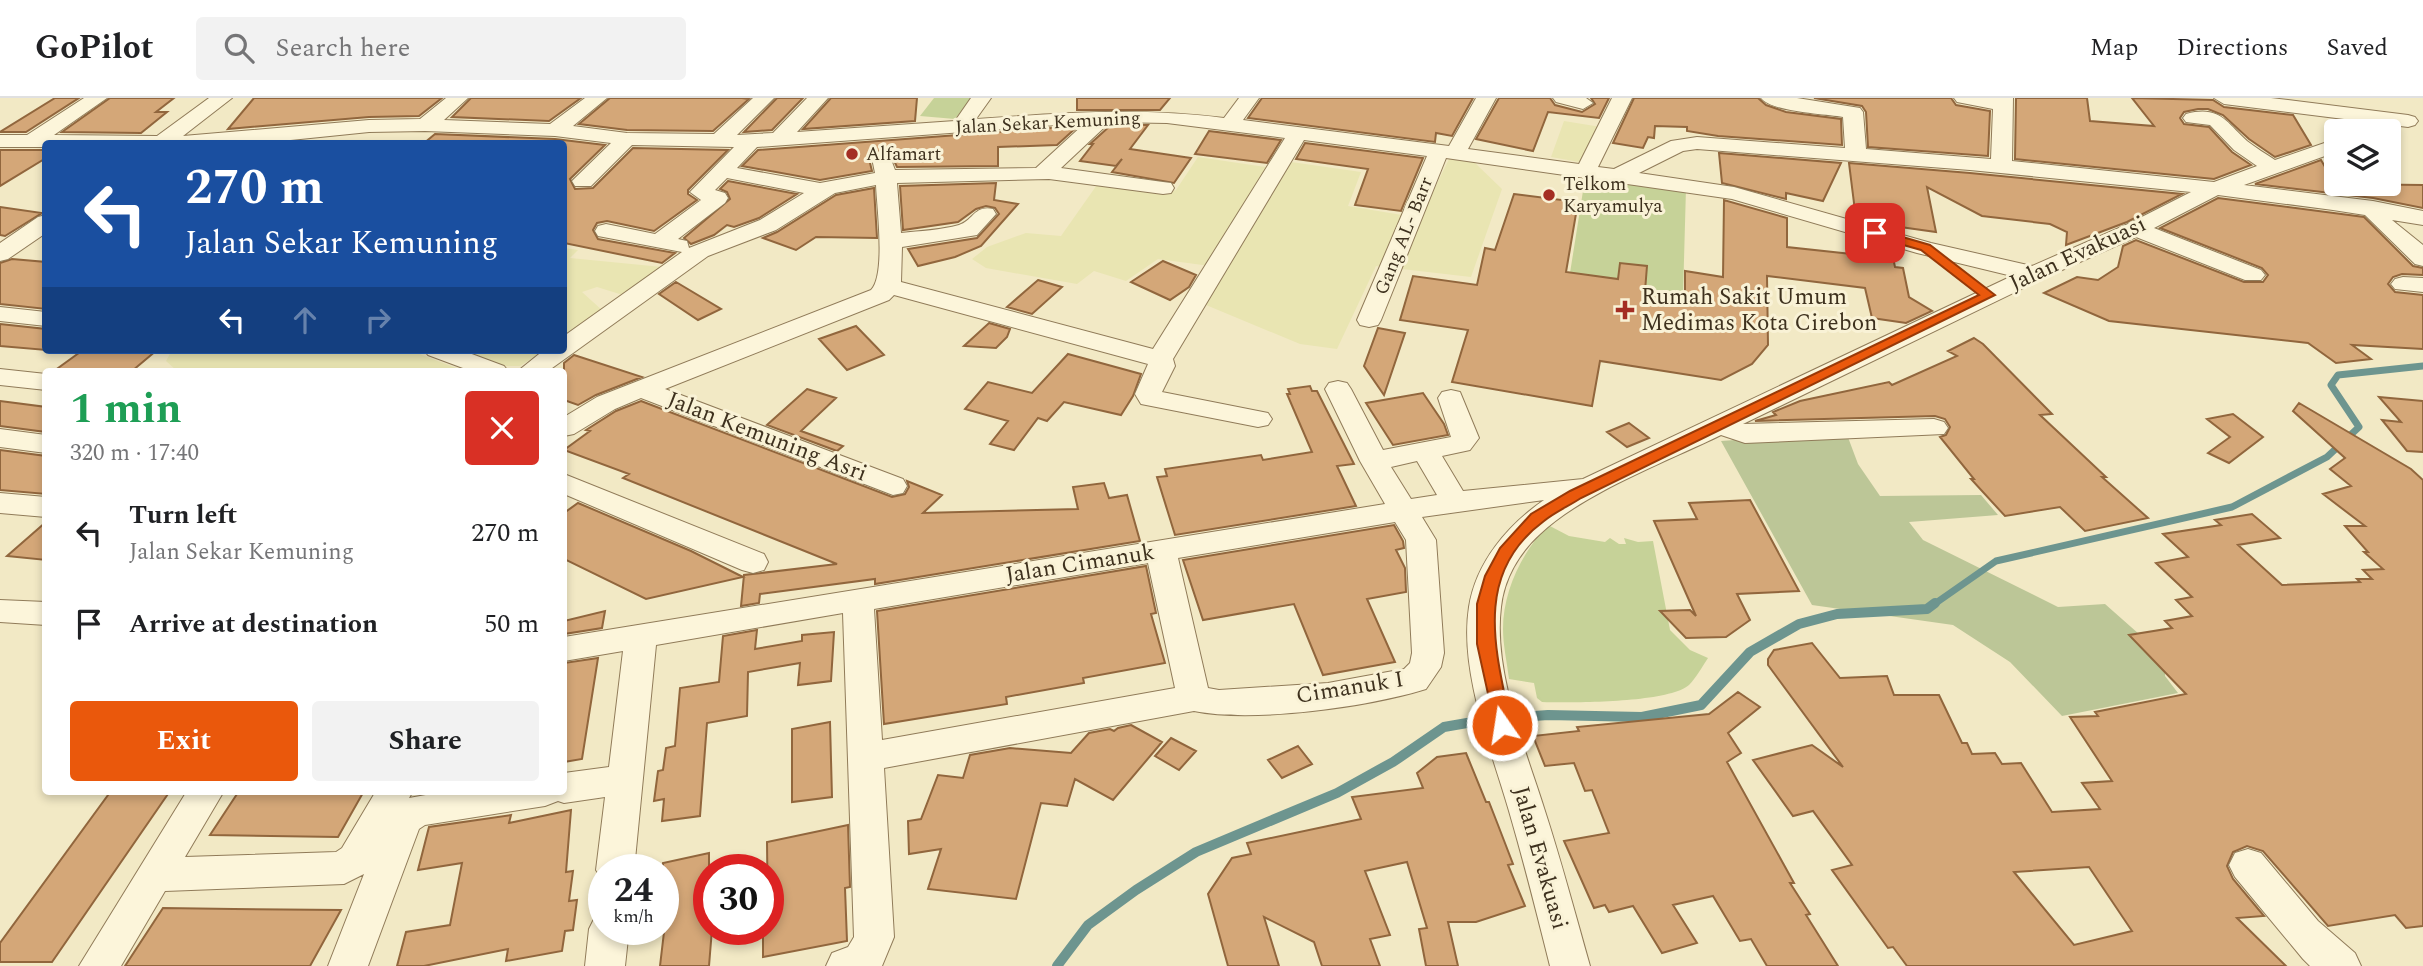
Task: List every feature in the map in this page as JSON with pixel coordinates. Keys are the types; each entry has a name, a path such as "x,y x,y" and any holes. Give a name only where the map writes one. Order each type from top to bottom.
{"street":[{"path":"32,141 97,98"},
{"path":"163,140 222,98"},
{"path":"429,131 458,98"},
{"path":"555,130 597,98"},
{"path":"719,141 764,98"},
{"path":"779,139 818,98"},
{"path":"961,127 981,98"},
{"path":"1034,122 1032,114 1044,98"},
{"path":"1229,125 1249,98"},
{"name":"Gang AL- Barr","path":"1369,320 1447,152 1486,98"},
{"path":"1563,98 1583,103"},
{"path":"1586,171 1622,98"},
{"path":"1772,98 1777,102 1853,112 1856,155"},
{"path":"1964,98 2003,102 2001,167"},
{"path":"2224,98 2415,115"},
{"path":"1046,172 1105,116"},
{"name":"Jalan Sekar Kemuning","path":"225,140 369,126 429,131 555,130 627,139 751,141 1105,116 1167,117 1447,152 1734,193 1925,248 2034,274"},
{"path":"2193,118 2216,120 2241,146 2273,168"},
{"path":"1258,419 1150,398 1148,394 1162,366 1160,359 1298,133"},
{"path":"567,426 597,408 641,388 868,302 889,286 892,266 886,177 876,134"},
{"path":"583,181 627,139"},
{"name":"Jalan Sekar Kemuning","path":"0,141 42,141"},
{"path":"659,242 717,198 701,192 751,141"},
{"path":"1617,176 1678,145 1687,144 2001,167 2373,208 2423,218"},
{"name":"Jalan Evakuasi","path":"1570,966 1507,745 1485,644 1483,616 1499,562 1513,541 1536,518 1553,506 1718,425 1988,295 2136,229 2214,189 2324,149"},
{"path":"2152,157 2167,184"},
{"path":"722,171 821,190"},
{"path":"567,345 700,251 768,225 821,190 886,177 1036,175 1046,172 1163,188"},
{"path":"2373,208 2377,218 2423,259"},
{"path":"889,242 969,230 985,214"},
{"path":"0,254 42,225"},
{"path":"2136,229 2253,275"},
{"path":"606,231 700,251"},
{"name":"Jalan Sekar Kemuning","path":"1925,248 1988,295"},
{"path":"889,286 1160,359"},
{"path":"0,314 42,319"},
{"path":"448,354 487,368"},
{"path":"535,368 555,354"},
{"path":"0,377 42,382"},
{"name":"Jalan Kemuning Asri","path":"641,388 893,486"},
{"path":"1338,389 1374,460 1405,510"},
{"path":"1374,460 1460,444 1465,438 1451,398"},
{"path":"1718,425 1745,435 1934,428"},
{"path":"0,438 42,443"},
{"path":"1426,452 1455,502"},
{"name":"Jalan Cimanuk","path":"567,649 759,614 1455,502 1598,484"},
{"path":"570,493 752,562"},
{"path":"0,503 42,507"},
{"name":"Cimanuk I","path":"1194,698 1230,702 1328,696 1414,680 1425,667 1428,653 1421,540 1405,510"},
{"path":"866,757 1194,698 1161,551"},
{"path":"846,966 861,962 870,953 874,937 858,600"},
{"path":"0,611 42,614"},
{"path":"617,854 641,637"},
{"path":"567,788 625,779"},
{"path":"99,966 204,795"},
{"path":"156,876 341,869 355,859 393,795"},
{"path":"348,966 404,819 417,811 519,795"},
{"path":"2248,865 2287,912 2332,960 2342,966"},
{"path":"603,966 606,945"}],"shaded area":[{"path":"1564,121 1601,127 1585,163 1551,157"},
{"path":"1198,157 1272,168 1210,266 1158,259 1126,281 1094,271 1077,284 986,268 972,259 987,247 1026,233 1061,236 1099,182 1168,192 1176,190"},
{"path":"1449,159 1474,162 1502,189 1471,277 1376,266 1337,349 1300,344 1206,305 1291,162 1361,172 1348,206 1420,218"},
{"path":"567,248 578,250 570,258 662,267 626,296 597,287 582,292 603,311 567,335"},
{"path":"170,354 419,354 456,368 174,368 166,361"},
{"path":"470,354 539,354 520,366 504,366"}],"green space":[{"path":"934,98 972,98 955,119 920,116"},
{"path":"1586,172 1686,188 1683,296 1627,288 1646,266 1620,263 1618,279 1570,273"},
{"path":"1846,432 1858,464 1880,496 1981,495 1998,515 1909,522 1923,540 2058,607 2105,604 2165,657 2165,676 2178,693 2062,716 2010,662 1953,625 1812,605 1721,441"},
{"path":"1548,525 1569,536 1605,542 1610,538 1619,544 1626,544 1624,538 1638,542 1653,541 1670,630 1690,650 1708,658 1689,685 1678,691 1641,699 1542,702 1537,698 1534,683 1509,679 1503,635 1506,601 1522,560"}],"building":[{"path":"55,98 79,98 26,132 0,132"},
{"path":"110,98 174,98 156,112 167,112 141,133 62,132"},
{"path":"254,98 442,98 419,116 369,117 228,129"},
{"path":"471,98 581,98 549,121 452,117"},
{"path":"610,98 749,99 713,131 627,130 579,124"},
{"path":"777,98 803,98 772,130 744,132"},
{"path":"831,98 917,98 915,121 803,129"},
{"path":"1077,98 1170,98 1160,110 1077,110"},
{"path":"1262,98 1473,98 1452,136 1436,133 1435,142 1248,118"},
{"path":"1499,98 1550,98 1555,105 1582,112 1595,104 1591,98 1609,98 1599,118 1548,112 1533,151 1476,139"},
{"path":"1634,98 1758,98 1766,105 1786,112 1841,119 1842,145 1718,136 1687,131 1687,127 1655,126 1654,138 1648,137 1643,148 1613,143"},
{"path":"1814,98 1951,98 1956,105 1990,111 1988,156 1868,147 1866,112 1862,106"},
{"path":"2016,98 2087,98 2090,121 2154,126 2132,98 2213,100 2224,107 2293,115 2311,145 2275,157 2249,139 2223,115 2208,109 2198,109 2184,112 2180,118 2184,124 2209,127 2232,152 2251,165 2214,179 2015,159"},
{"path":"1111,125 1148,125 1130,149 1191,158 1174,183 1112,172 1122,159 1116,166 1080,161 1093,144 1090,144"},
{"path":"1078,126 1057,145 998,147 998,166 897,167 890,152 875,151 869,159 872,171 820,180 742,166 758,150"},
{"path":"1209,131 1281,140 1267,163 1195,154"},
{"path":"435,134 563,140 428,140"},
{"path":"567,140 605,145 570,179 575,189 593,188 633,148 728,150 688,190 688,194 697,200 654,231 607,221 597,223 593,230 598,239 675,253 662,263 567,244"},
{"path":"1305,143 1423,158 1401,211 1355,205 1368,169 1296,159"},
{"path":"0,150 42,150 42,160 0,186"},
{"path":"1719,153 1841,163 1823,201 1786,193 1786,199 1722,183"},
{"path":"2321,160 2324,165 2324,192 2255,184"},
{"path":"1849,163 2182,194 2127,222 2066,245 2067,232 2050,224 1982,216 1927,187 1936,232 1886,225 1887,228 1856,219"},
{"path":"728,181 797,194 759,218 734,227 727,225 714,235 691,244 684,238 730,199 727,192 720,189"},
{"path":"996,183 994,200 1018,204 981,246 955,257 918,266 908,249 977,238 999,214 995,208 986,206 976,209 958,222 903,230 900,186"},
{"path":"2401,185 2423,185 2423,208 2356,196 2401,196"},
{"path":"874,188 877,238 816,237 796,250 763,238 836,195"},
{"path":"1514,194 1578,202 1566,272 1618,279 1620,263 1647,266 1645,291 1685,297 1685,271 1723,277 1724,200 1787,218 1787,247 1861,255 1859,239 1891,248 1895,267 1903,268 1909,297 1932,311 1906,323 1872,318 1865,288 1767,276 1768,345 1752,364 1721,380 1600,361 1592,406 1452,382 1468,330 1400,320 1413,276 1477,285 1485,248 1495,250"},
{"path":"2218,198 2364,217 2413,266 2423,268 2423,275 2402,274 2393,277 2388,284 2395,292 2423,295 2423,349 2352,345 2371,359 2336,363 2308,343 2109,321 2044,293 2077,277 2098,280 2118,267 2123,246 2136,240 2244,282 2263,282 2268,275 2262,268 2160,228"},
{"path":"0,207 42,213 5,236 0,235"},
{"path":"12,259 42,262 42,309 0,304 0,263"},
{"path":"1163,261 1196,275 1189,287 1170,300 1131,282"},
{"path":"1038,280 1062,287 1032,314 1007,307"},
{"path":"676,282 721,309 698,320 659,294"},
{"path":"989,323 1010,329 1007,337 996,348 964,346"},
{"path":"0,324 42,329 42,350 0,346"},
{"path":"856,326 884,355 847,370 819,339"},
{"path":"1378,328 1405,333 1384,395 1364,366"},
{"path":"1974,338 2052,414 2040,415 2148,518 2085,531 2060,507 2005,516 1971,479 1974,479 1940,437 1946,435 1950,427 1945,419 1935,416 1755,421 1776,415 1773,412 1800,401 1889,382 1892,385 1957,356 1948,351"},
{"path":"77,354 152,354 136,368 58,368"},
{"path":"1068,354 1141,374 1133,396 1121,415 1064,402 1047,421 1038,418 1014,450 990,444 1008,421 965,409 988,382 1032,393"},
{"path":"574,355 642,377 578,405 567,401 567,368 564,368 564,363"},
{"path":"1310,386 1312,391 1317,391 1354,464 1337,466 1356,506 1175,535 1157,477 1167,476 1165,469 1261,455 1263,460 1312,452 1287,394 1290,394 1288,389"},
{"path":"807,389 836,398 801,431 843,446 837,451 767,425"},
{"path":"1423,393 1444,424 1448,435 1393,445 1366,403"},
{"path":"2379,397 2423,401 2423,452 2407,451 2382,420 2401,422"},
{"path":"0,401 42,406 42,431 0,426"},
{"path":"641,401 892,497 905,494 909,487 907,481 942,495 923,513 1078,509 1073,487 1104,483 1109,498 1127,495 1140,541 875,584 875,579 760,594 759,603 741,606 744,575 837,564 623,478 629,474 567,451 567,448 590,431 586,430 616,411"},
{"path":"2299,403 2411,469 2423,480 2423,926 2406,928 2395,915 2328,926 2263,851 2247,846 2233,852 2227,866 2233,879 2264,916 2237,918 2286,966 1907,966 1893,947 1888,948 1832,870 1852,865 1813,811 1793,816 1753,760 1812,745 1843,767 1768,665 1768,659 1774,650 1812,643 1840,678 1887,676 1894,695 1939,695 1962,743 1967,743 1972,754 1995,753 2002,764 2021,763 2052,812 2100,809 2082,783 2112,781 2070,717 2098,716 2095,712 2186,694 2129,635 2172,628 2165,621 2192,616 2176,600 2192,597 2156,563 2188,557 2163,534 2221,525 2215,520 2252,514 2280,538 2238,545 2282,585 2360,582 2357,579 2372,579 2363,570 2383,569 2364,552 2368,552 2345,526 2365,526 2323,494 2351,486 2330,469 2345,458 2293,411","holes":["2089,867 2132,931 2074,945 2014,872"]},
{"path":"2233,414 2263,437 2229,463 2208,453 2230,437 2207,419"},
{"path":"1629,423 1649,438 1627,447 1607,432"},
{"path":"0,450 42,455 42,494 0,490"},
{"path":"1750,500 1799,591 1737,594 1750,620 1726,637 1686,638 1660,611 1690,610 1696,616 1654,521 1697,519 1689,503"},
{"path":"578,503 691,551 743,577 646,599 567,560 567,511"},
{"path":"42,525 42,560 7,556"},
{"path":"1394,525 1403,541 1404,548 1396,550 1405,568 1406,592 1367,599 1395,662 1323,675 1294,604 1203,620 1183,560"},
{"path":"1146,566 1156,613 1151,614 1165,663 1083,678 1084,683 1006,697 1007,704 884,724 877,611"},
{"path":"605,611 602,628 567,634 567,620"},
{"path":"757,630 755,649 802,641 802,635 834,632 831,681 798,685 800,663 748,672 747,716 707,723 700,816 662,821 664,799 654,801 658,771 663,770 666,748 675,746 680,688 719,682 723,636"},
{"path":"598,658 582,759 567,762 567,663"},
{"path":"1738,692 1760,707 1728,733 1741,753 1727,762 1794,883 1790,883 1810,914 1806,915 1838,966 1767,966 1751,939 1740,941 1713,896 1673,905 1697,943 1662,953 1633,906 1609,912 1605,905 1594,908 1564,841 1609,833 1592,790 1585,791 1574,763 1545,766 1533,736 1579,731 1577,727 1709,714"},
{"path":"830,722 832,797 792,802 792,729"},
{"path":"1131,725 1162,742 1113,800 1075,779 1067,806 1041,803 1016,899 928,889 941,849 909,854 908,821 921,819 938,775 963,778 970,755 1010,748 1071,753 1089,733 1110,729 1114,731"},
{"path":"1171,738 1196,751 1179,770 1155,756"},
{"path":"1298,746 1312,764 1282,778 1268,760"},
{"path":"1466,753 1498,825 1513,864 1508,865 1525,906 1476,922 1448,922 1458,966 1426,966 1419,929 1427,928 1407,862 1365,871 1390,935 1370,939 1380,966 1322,966 1314,942 1264,917 1279,966 1228,966 1208,894 1232,858 1251,854 1247,843 1361,819 1352,797 1423,788 1417,773 1437,757"},
{"path":"108,795 167,795 52,962 0,962 0,943"},
{"path":"236,795 362,795 338,837 210,835"},
{"path":"571,810 566,872 573,871 569,901 577,900 573,930 565,931 562,951 506,961 508,949 424,966 397,966 406,932 450,925 462,863 418,870 429,827 511,815 509,823"},
{"path":"848,825 850,887 845,888 847,941 763,957 763,945 784,945 784,854 767,854 767,842"},
{"path":"693,856 693,945 711,945 709,966 660,966 662,945 679,945 679,860"},
{"path":"163,908 341,910 310,966 125,966"}],"waterway":[{"path":"1933,605 1996,561 2232,507 2327,457 2359,427 2331,385 2338,375 2423,366"},
{"path":"1507,718 1548,715 1642,717 1701,705 1750,652 1799,624 1837,614 1927,609 1935,603"},
{"path":"1057,966 1088,925 1136,890 1196,852 1337,793 1393,762 1444,727 1490,719"}],"place":[{"name":"Alfamart","path":"852,154"},
{"name":"Telkom Karyamulya","path":"1549,195"},
{"name":"Rumah Sakit Umum Medimas Kota Cirebon","path":"1625,310"}],"route":[{"path":"1502,725 1491,680 1483,616 1499,562 1513,541 1536,518 1575,494 1885,347 1988,295 1925,248 1875,233"}]}
